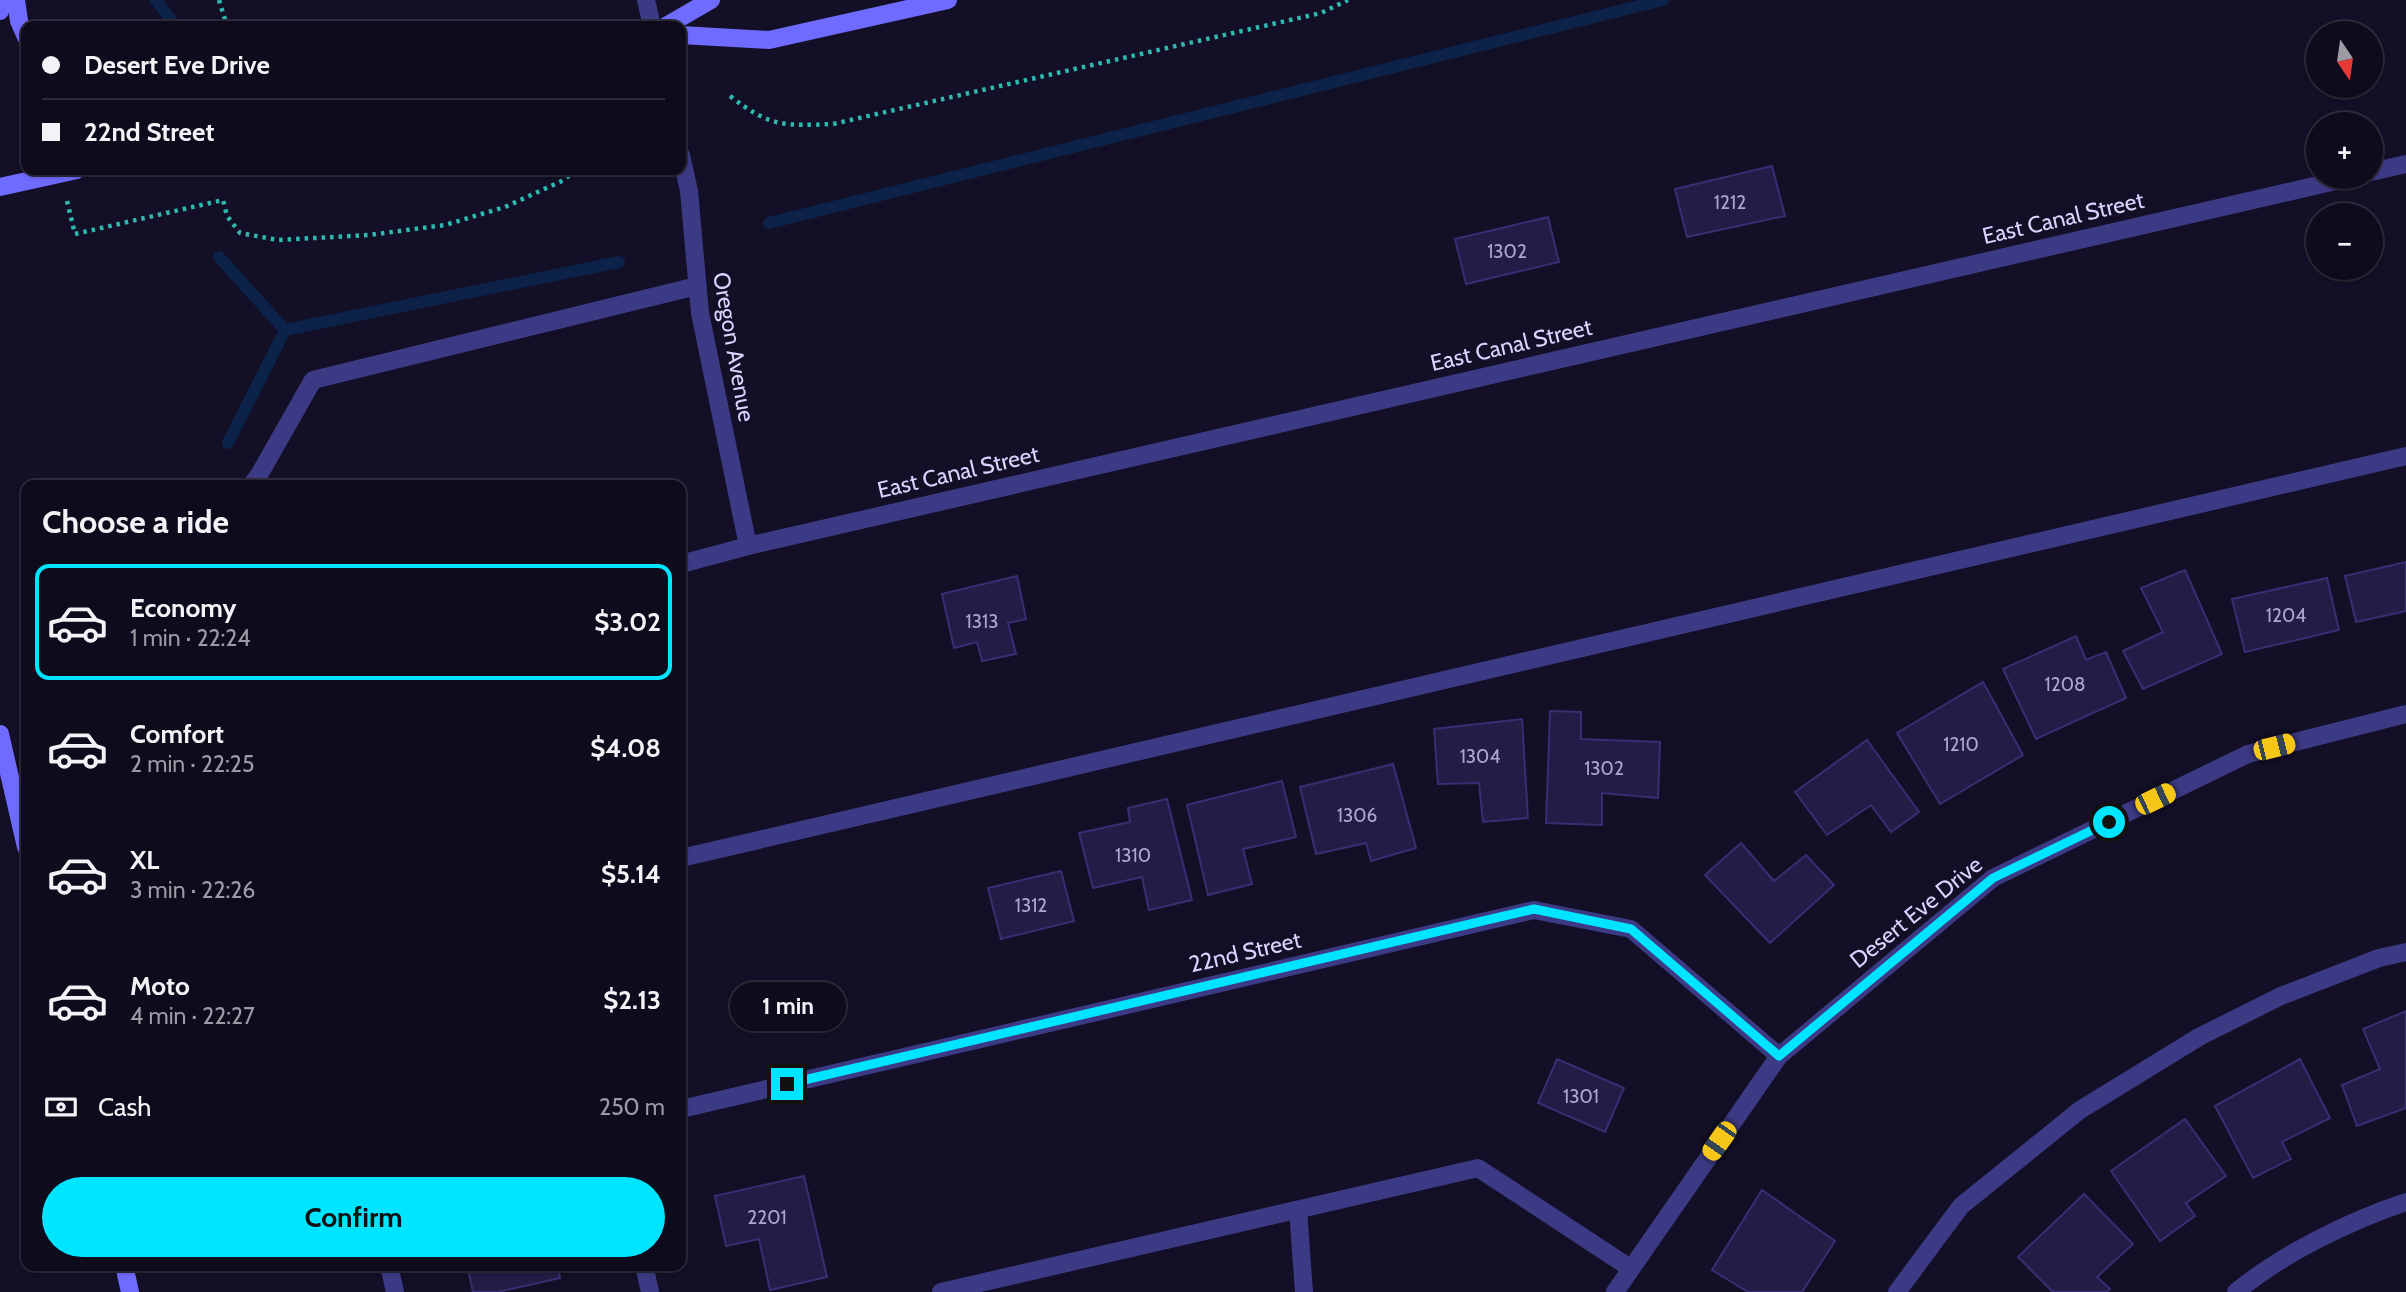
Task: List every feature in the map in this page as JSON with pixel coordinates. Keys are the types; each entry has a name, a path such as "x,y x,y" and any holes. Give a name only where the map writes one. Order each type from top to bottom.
{"main road":[{"path":"0,11 1,0"},
{"path":"16,0 21,26"},
{"path":"675,21 711,0"},
{"path":"686,35 769,40 948,0"},
{"path":"0,187 55,175"},
{"path":"0,734 21,825"},
{"path":"125,1271 130,1292"}],"street":[{"path":"646,0 651,21"},
{"path":"2383,170 2406,164"},
{"name":"Oregon Avenue","path":"685,175 700,313 748,546"},
{"name":"East Canal Street","path":"686,563 748,546 2306,188"},
{"path":"255,480 313,380 697,286"},
{"path":"686,857 2406,456"},
{"name":"Desert Eve Drive","path":"1615,1292 1779,1056 1993,878 2248,754 2406,714"},
{"name":"22nd Street","path":"686,1109 1534,909 1631,929 1779,1056"},
{"path":"1897,1292 1961,1206 2080,1110 2199,1037 2281,996 2379,958 2406,952"},
{"path":"941,1292 1478,1168 1630,1268"},
{"path":"2236,1292 2260,1272 2357,1221 2406,1202"},
{"path":"1298,1210 1304,1292"},
{"path":"390,1271 395,1292"},
{"path":"645,1271 650,1292"}],"path":[{"path":"219,0 225,21"},
{"path":"730,96 755,115 787,125 833,124 1321,13 1348,0"},
{"path":"69,175 75,234 223,200 227,216 240,233 278,240 369,235 445,225 505,207 570,175"}],"building":[{"path":"1772,166 1785,216 1687,237 1675,189"},
{"path":"1548,217 1559,262 1466,284 1455,239"},
{"path":"2406,562 2406,611 2356,622 2345,576"},
{"path":"2185,570 2222,654 2143,689 2123,651 2163,632 2141,588"},
{"path":"1017,576 1026,619 1008,623 1016,654 982,661 977,642 954,648 942,594"},
{"path":"2327,578 2339,630 2245,652 2232,599"},
{"path":"2076,636 2086,660 2106,652 2126,698 2036,739 2003,669"},
{"path":"1983,682 2023,755 1940,804 1897,733"},
{"path":"1550,711 1581,712 1581,739 1660,742 1658,798 1602,793 1602,825 1546,823"},
{"path":"1522,719 1528,818 1483,822 1479,783 1438,784 1434,729"},
{"path":"1867,740 1919,812 1891,832 1871,805 1827,835 1795,792"},
{"path":"1393,764 1416,848 1371,861 1366,843 1316,854 1300,787"},
{"path":"1282,781 1296,837 1243,849 1252,884 1208,895 1187,805"},
{"path":"1167,799 1192,900 1149,910 1142,877 1093,888 1079,833 1130,822 1128,808"},
{"path":"1741,843 1774,881 1806,855 1834,885 1770,943 1705,875"},
{"path":"1061,871 1074,921 1001,939 988,888"},
{"path":"2406,1011 2406,1108 2357,1126 2342,1085 2380,1069 2363,1029"},
{"path":"1557,1059 1624,1088 1605,1132 1538,1103"},
{"path":"2300,1059 2330,1118 2282,1142 2291,1159 2253,1178 2215,1106"},
{"path":"2185,1119 2226,1176 2186,1203 2195,1216 2160,1241 2111,1171"},
{"path":"804,1176 827,1277 770,1290 759,1239 726,1246 715,1196"},
{"path":"1762,1190 1835,1241 1802,1292 1748,1292 1712,1270"},
{"path":"2084,1194 2133,1244 2097,1277 2110,1289 2106,1292 2053,1292 2018,1257"},
{"path":"468,1271 558,1271 560,1278 498,1292 473,1292"}],"waterway":[{"path":"156,0 172,21"},
{"path":"769,223 1663,0"},
{"path":"219,257 285,330 619,262"},
{"path":"228,443 285,330"}],"route":[{"path":"787,1084 1534,909 1631,929 1779,1056 1993,878 2109,822"}]}
